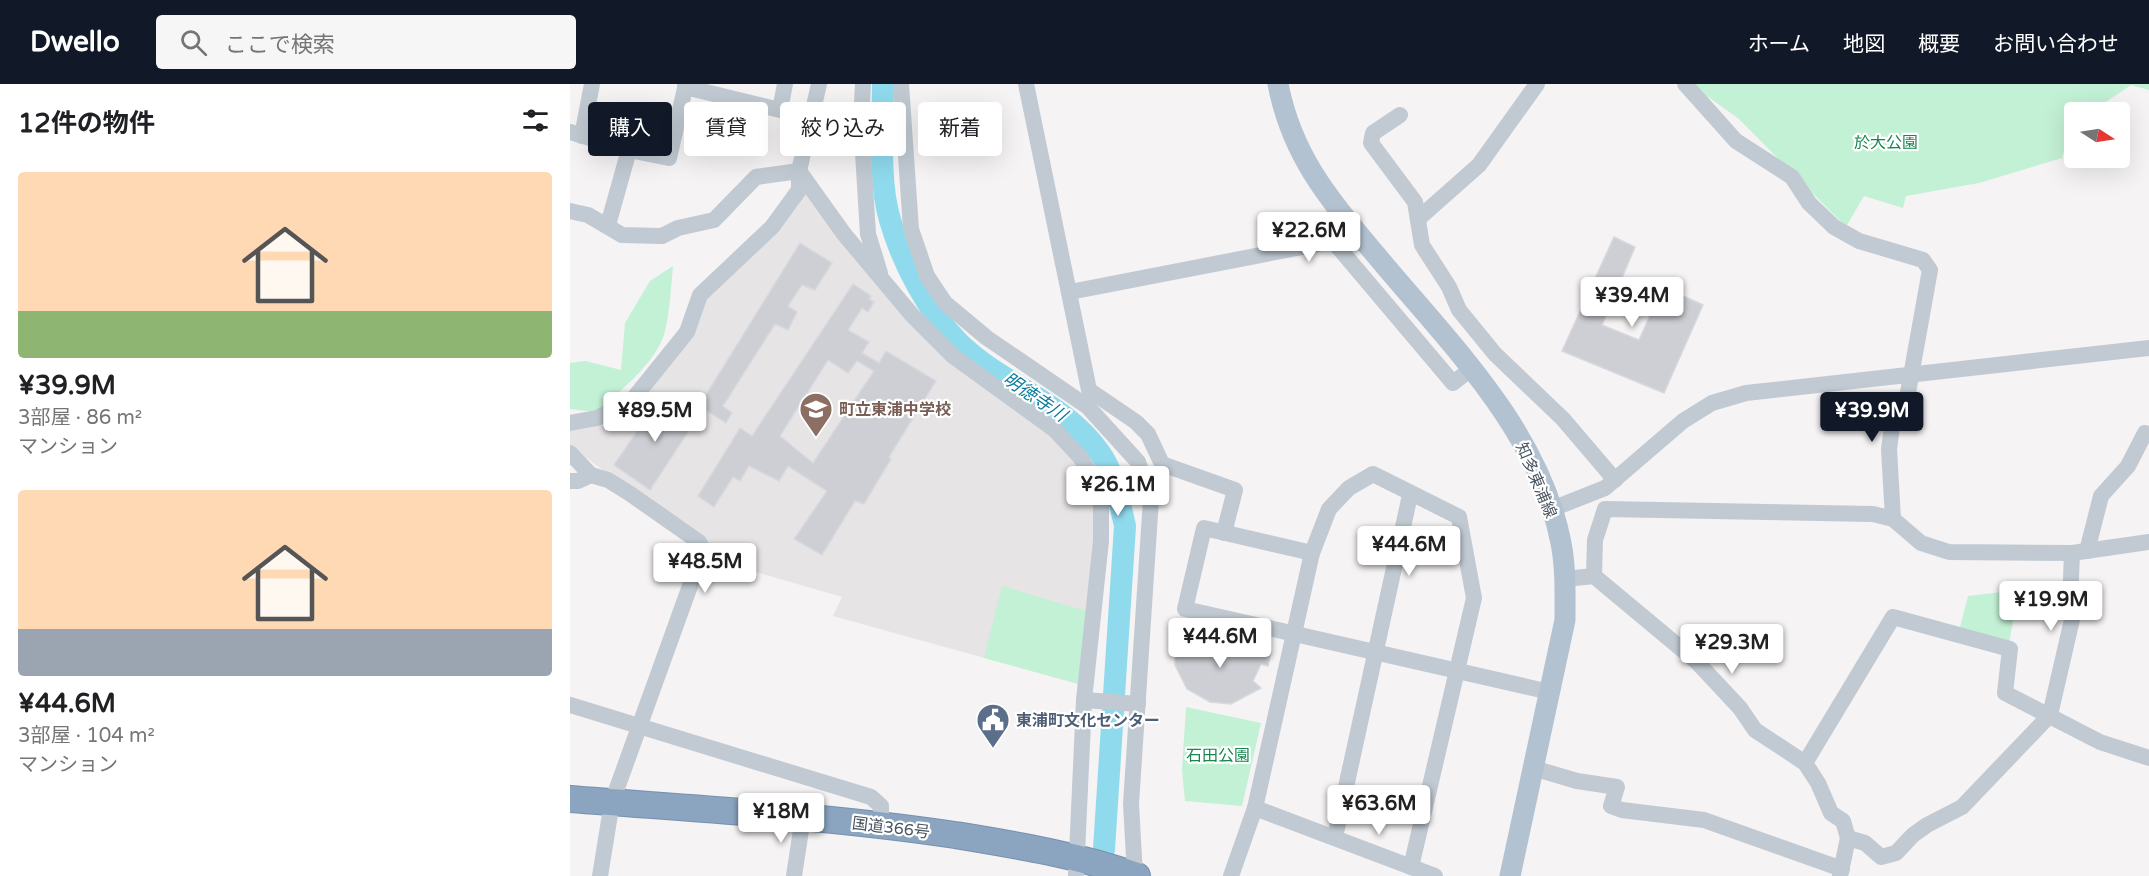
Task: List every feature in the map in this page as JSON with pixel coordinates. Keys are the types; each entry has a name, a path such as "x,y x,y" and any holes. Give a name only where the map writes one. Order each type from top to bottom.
{"highway":[{"name":"国道366号","path":"570,799 881,825 1012,845 1079,865 1132,874"}],"main road":[{"name":"知多東浦線","path":"1278,84 1287,122 1298,150 1350,226 1471,369 1529,451 1552,509 1562,544 1565,620 1510,876"}],"street":[{"path":"576,134 592,84"},
{"path":"672,144 685,86 780,110 786,84"},
{"path":"570,423 597,418 633,399 687,332 700,295 772,226 799,190 799,171 819,84"},
{"path":"863,84 861,121 868,234 883,282"},
{"path":"901,84 911,229 927,276 945,303 987,339 1088,406 1138,462 1151,500 1131,804 1132,874"},
{"path":"1026,84 1089,390 1136,422 1148,434 1162,464 1235,490 1224,533"},
{"path":"1418,219 1479,165 1537,84"},
{"path":"1684,84 1736,141 1792,177 1809,203 1834,227 1859,241 1923,260 1930,270 1908,398 1893,419 1889,449 1893,519"},
{"path":"1400,115 1373,133 1371,143 1415,202 1422,245 1449,287 1459,310 1495,354 1563,419 1615,480"},
{"path":"608,225 627,156"},
{"path":"570,211 588,215 622,235 662,236 678,228 714,220 756,177 799,171"},
{"path":"799,171 844,234 883,282 953,356 1055,430 1081,458 1101,493 1101,540 1084,700 1079,865"},
{"path":"1070,292 1333,241 1453,383 1471,369"},
{"path":"1552,509 1605,488 1683,421 1712,403 1746,393 2149,348"},
{"path":"1848,838 1865,843 1881,857 1896,853 1913,835 1927,825 1962,807 2050,715 2074,610 2070,604 2080,552 2101,496 2128,466 2145,433 2149,434"},
{"path":"570,453 591,475 608,480 629,493 699,542 702,550 612,802 600,876"},
{"path":"1231,876 1256,808 1312,554 1329,508 1349,488 1373,474 1410,495 1459,517 1474,598 1411,867"},
{"path":"570,481 578,481 591,475"},
{"path":"1335,837 1410,495"},
{"path":"1594,576 1595,540 1605,509 1874,514 1893,519 1921,543 1949,552 2080,552 2149,542"},
{"path":"1312,554 1204,528 1185,609 1295,636 1550,692"},
{"path":"1533,768 1577,780 1617,787 1611,806 1622,810 1704,820 1841,872 1848,838 1843,821 1831,813 1818,783 1805,763 1755,729 1740,708 1696,661 1594,576 1565,579"},
{"path":"1805,763 1893,617 2010,649 2005,693 2100,742 2149,758"},
{"path":"1084,700 1138,704"},
{"path":"570,705 872,797 881,806 881,825"},
{"path":"1256,808 1436,876"},
{"path":"794,876 803,817"}],"shaded area":[{"name":"町立東浦中学校","path":"799,190 812,190 912,315 1055,430 1101,493 1086,686 833,616 842,597 708,558 712,547 609,471 607,473 570,446 570,426 650,380 700,295"}],"green space":[{"name":"於大公園","path":"1696,84 2149,84 2149,90 2131,85 2106,102 2064,102 2062,158 1979,183 1906,196 1903,208 1864,196 1846,227 1739,119 1700,91"},
{"path":"673,266 667,323 661,342 654,354 636,376 595,412 570,409 570,363 585,361 621,370 625,323 650,281"},
{"path":"1002,586 1093,613 1086,686 984,658"},
{"path":"2019,590 2009,643 1959,631 1968,596"},
{"name":"石田公園","path":"1186,707 1261,723 1242,806 1185,801 1182,770"}],"building":[{"path":"1614,237 1635,247 1602,325 1639,340 1663,287 1703,305 1664,393 1562,351"},
{"path":"800,243 832,263 815,290 802,285 788,306 797,312 788,330 775,324 723,406 732,413 726,423 699,406"},
{"path":"853,284 871,296 869,299 874,302 868,312 862,308 848,330 869,342 862,353 879,363 886,351 936,381 889,457 891,459 864,504 855,501 822,555 794,539 827,491 788,466 779,481 749,466 740,481 733,477 714,507 698,496 740,428 752,436","holes":["828,360 848,373 857,361 874,371 813,463 780,436"]},
{"path":"661,396 696,420 650,490 614,465"},
{"path":"1198,635 1271,651 1268,666 1261,664 1253,681 1261,688 1231,704 1210,702 1187,689 1175,665 1175,642 1194,647"}],"waterway":[{"name":"明徳寺川","path":"883,84 882,152 886,204 901,252 917,285 936,315 958,342 993,370 1051,406 1085,435 1105,461 1116,488 1125,526 1104,849 1099,876"}],"place":[{"name":"町立東浦中学校","path":"816,438"},
{"name":"東浦町文化センター","path":"993,749"}]}
